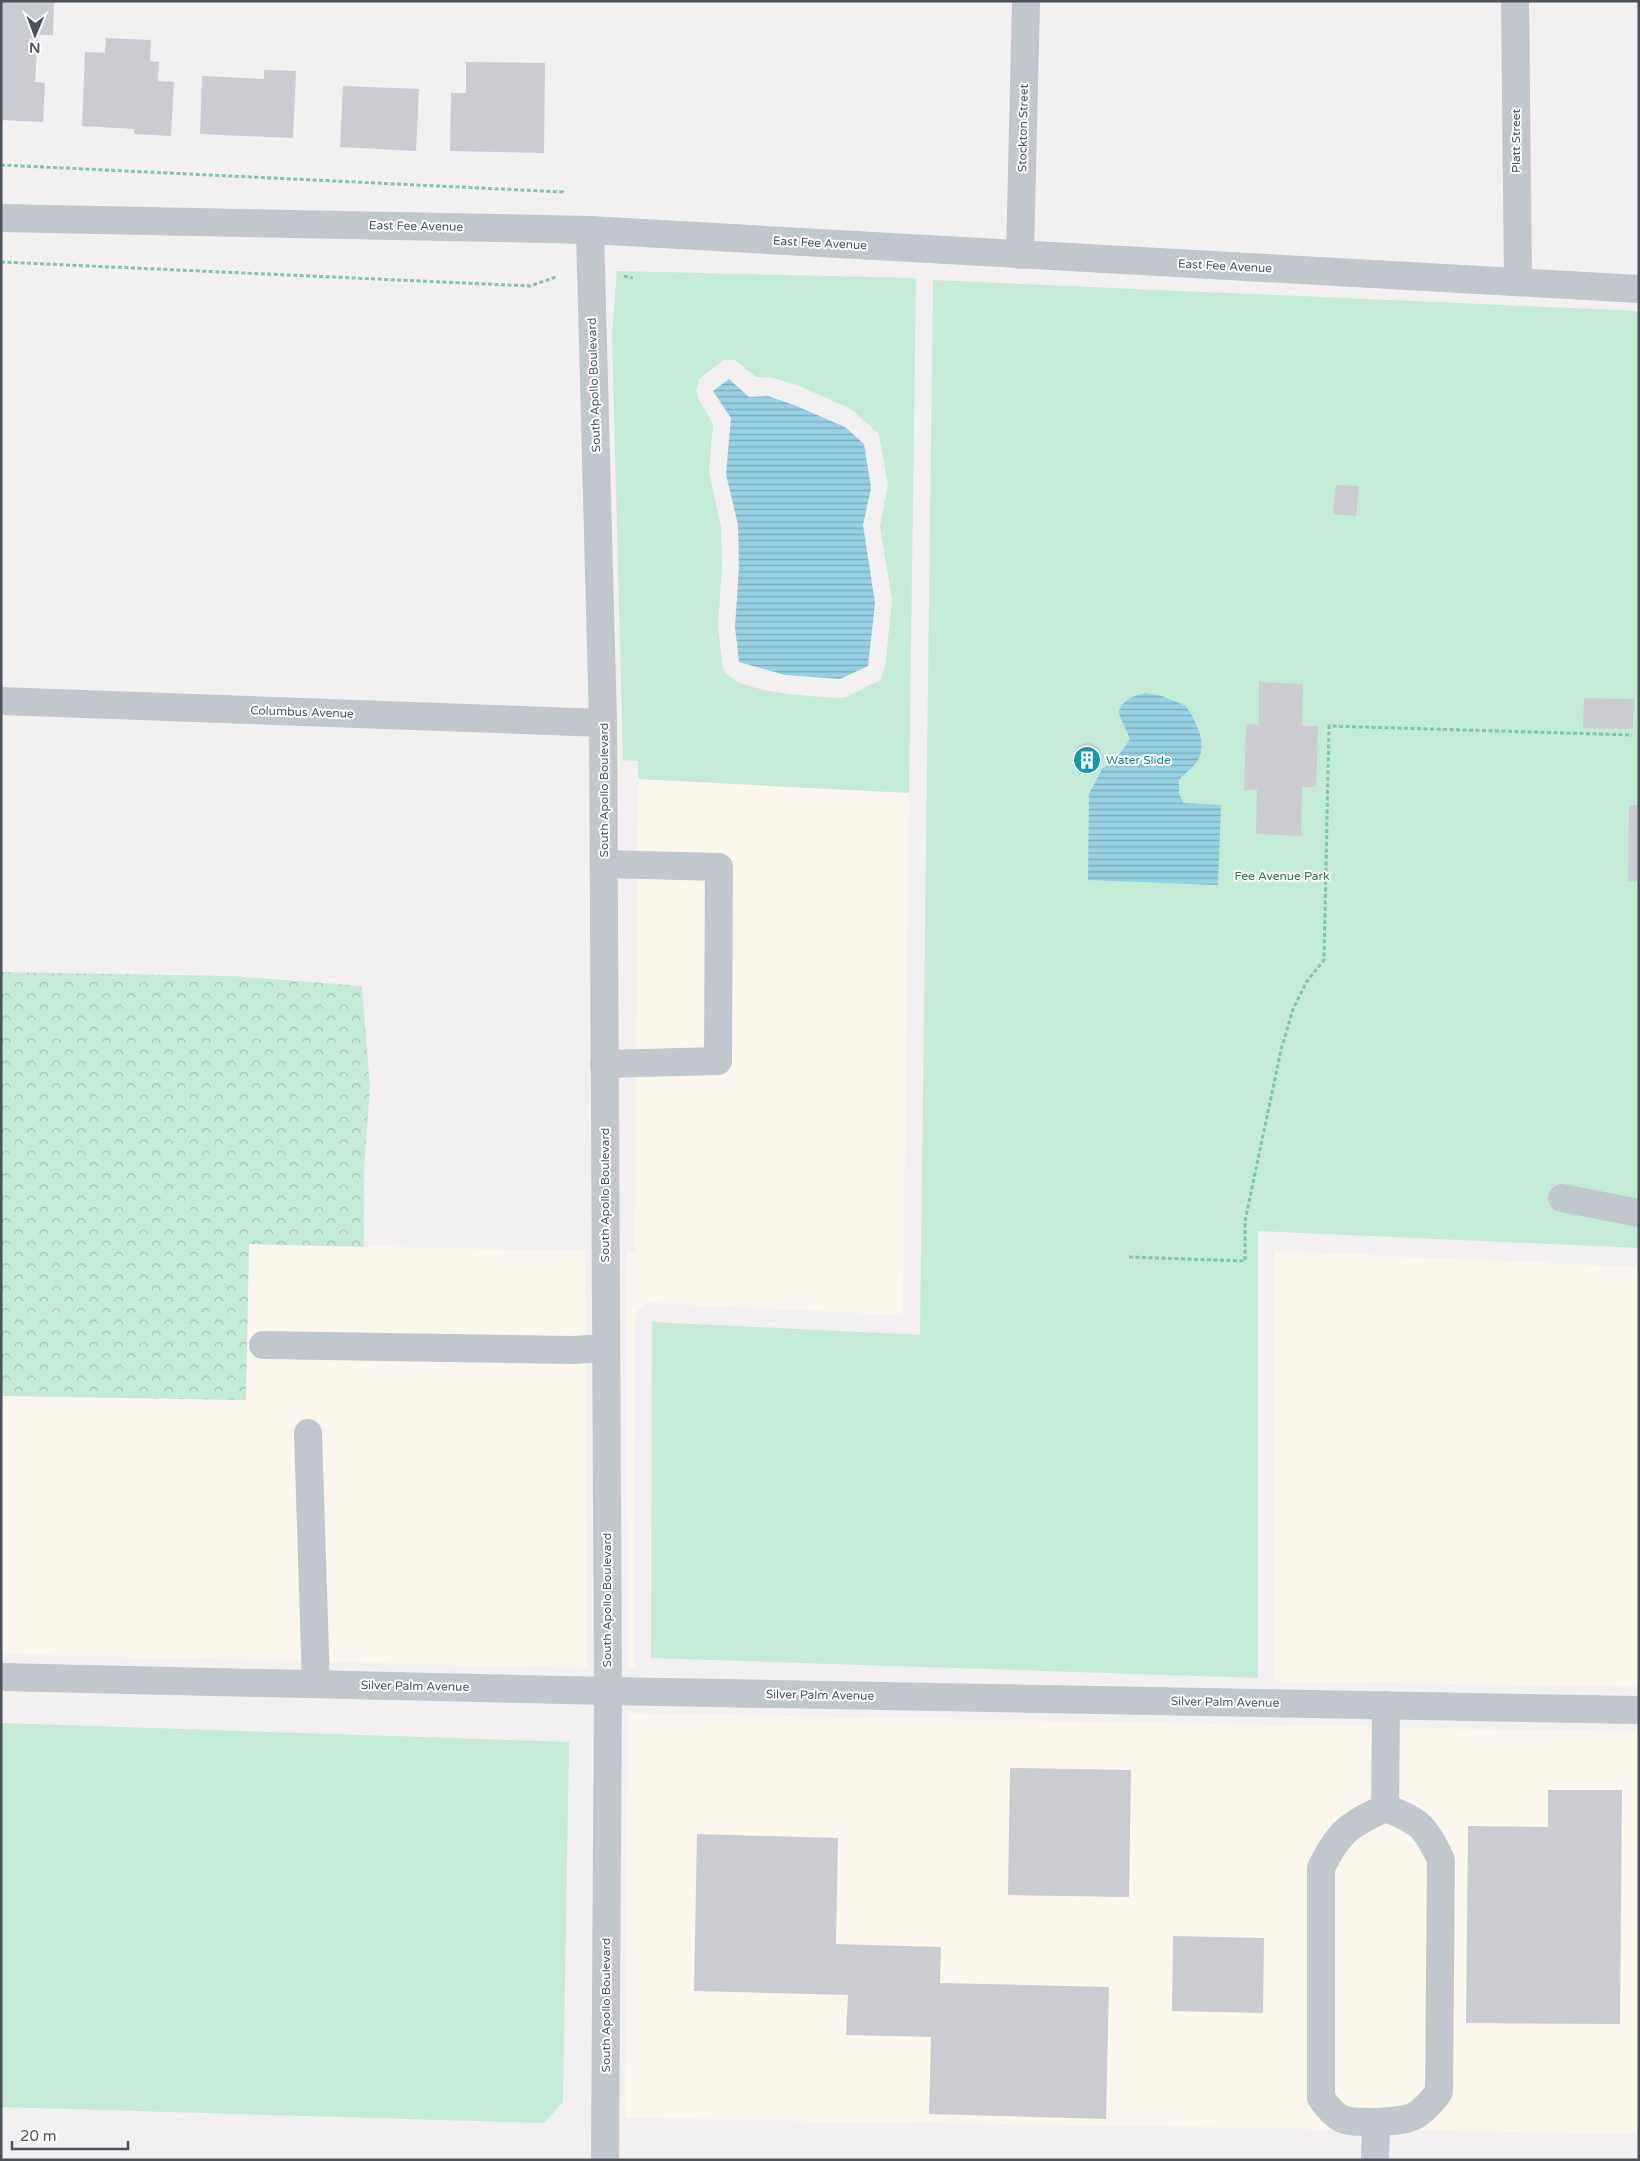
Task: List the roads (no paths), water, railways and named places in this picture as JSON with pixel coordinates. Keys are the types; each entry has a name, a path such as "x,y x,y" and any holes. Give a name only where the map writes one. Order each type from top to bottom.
{"street":[{"name":"Stockton Street","path":"1020,255 1026,1"},
{"name":"Platt Street","path":"1515,1 1518,282"},
{"name":"East Fee Avenue","path":"1,218 590,230 1639,289"},
{"name":"South Apollo Boulevard","path":"590,230 603,723 608,1690 605,2160"},
{"name":"Columbus Avenue","path":"1,701 603,723"},
{"path":"604,864 719,867 719,876 718,1061 604,1064"},
{"path":"1562,1198 1639,1213"},
{"path":"263,1345 572,1350 606,1348"},
{"path":"308,1433 316,1684"},
{"name":"Silver Palm Avenue","path":"1,1676 1639,1710"},
{"path":"1385,1808 1386,1705"},
{"path":"1385,1808 1410,1816 1430,1837 1441,1860 1439,2092 1425,2111 1403,2120 1376,2122 1343,2121 1330,2111 1321,2098 1321,1868 1332,1845 1352,1824 1385,1808"},
{"path":"1375,2160 1376,2122"}],"water":[{"path":"729,379 749,397 768,396 794,405 845,427 864,444 871,488 863,525 875,603 868,666 840,679 785,675 739,662 735,627 739,567 738,525 726,474 731,418 713,391"},
{"path":"1145,693 1162,696 1186,706 1200,734 1201,750 1199,757 1195,764 1179,780 1179,793 1183,803 1221,805 1218,885 1088,880 1089,794 1102,769 1116,759 1130,739 1118,712 1120,708 1129,699"}],"place":[{"name":"Water Slide","path":"1087,760"}],"park label":[{"name":"Fee Avenue Park","path":"1282,876"}]}
